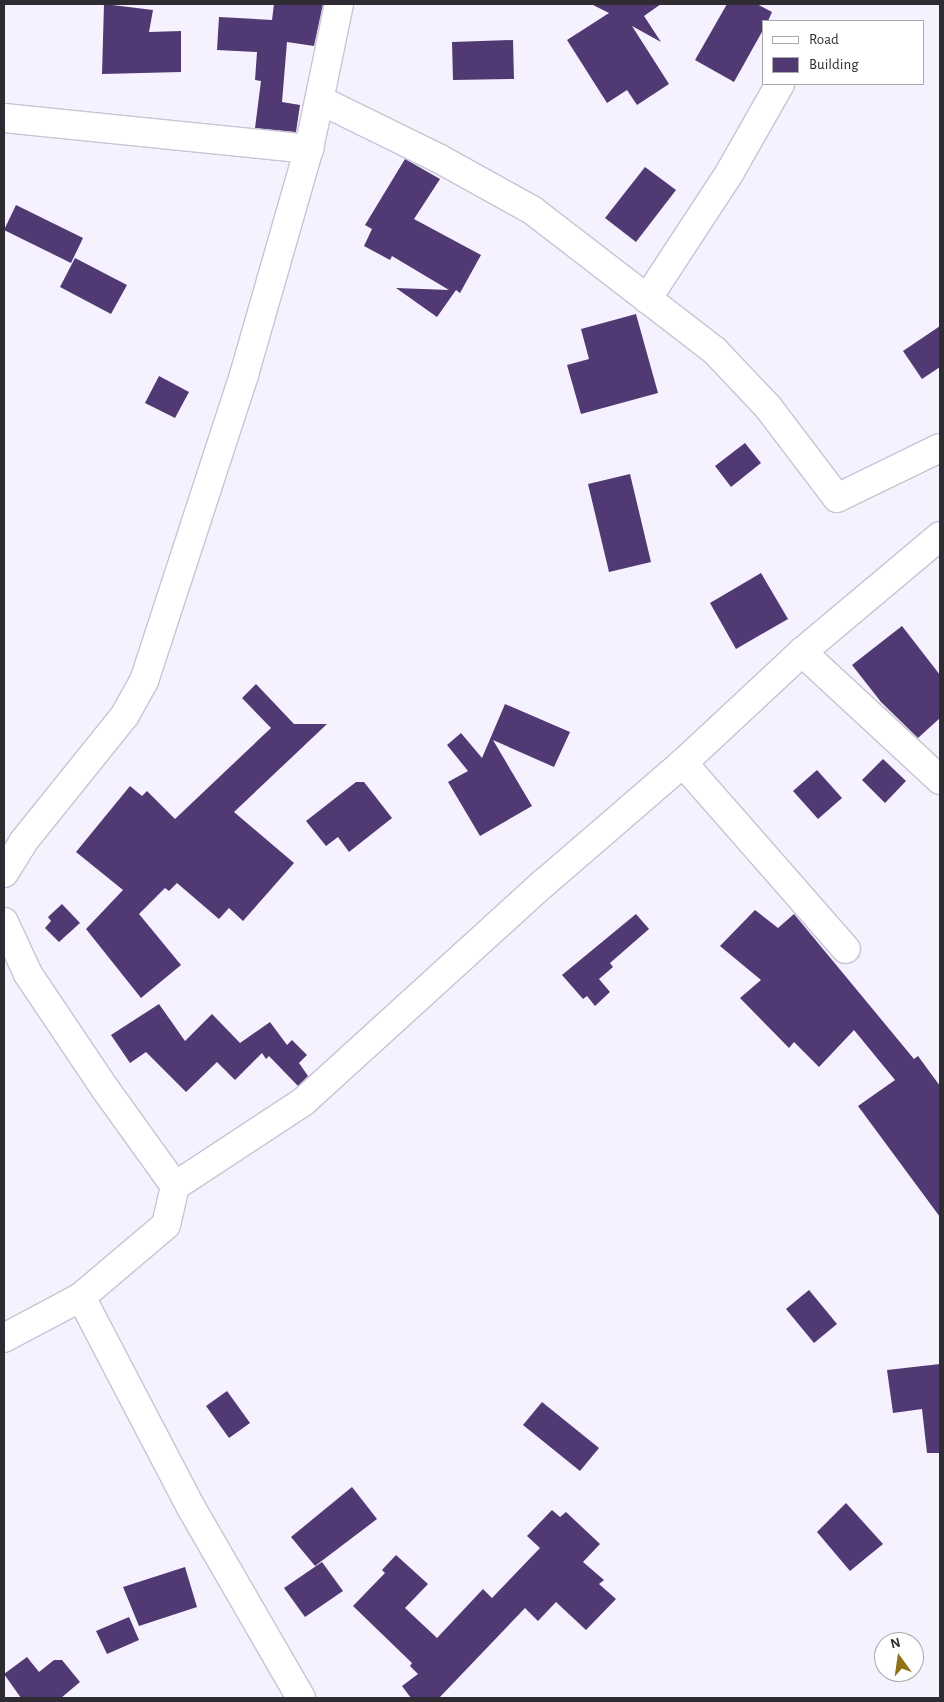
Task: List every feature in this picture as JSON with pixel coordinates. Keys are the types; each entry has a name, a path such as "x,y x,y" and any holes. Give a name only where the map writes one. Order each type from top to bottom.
{"street":[{"path":"4,873 23,842 125,714 144,681 244,375 309,149 339,4"},
{"path":"647,299 730,172 779,85"},
{"path":"320,100 440,159 532,210 715,351 768,408 837,498 940,448"},
{"path":"4,118 309,149"},
{"path":"4,1338 81,1297 166,1225 175,1186 303,1102 558,870 683,763 802,652 940,536"},
{"path":"802,652 940,780"},
{"path":"683,763 846,949"},
{"path":"4,922 28,974 106,1090 175,1186"},
{"path":"81,1297 192,1509 301,1698"}],"building":[{"path":"104,4 153,10 149,32 181,31 181,72 102,74"},
{"path":"274,4 323,4 314,46 287,42 282,102 300,105 296,132 255,128 261,81 255,80 257,52 217,50 219,17 272,20"},
{"path":"591,4 661,4 644,16 661,42 632,26 669,84 637,105 627,90 607,103 567,40 609,13"},
{"path":"727,4 757,4 772,12 768,20 762,20 762,32 734,82 695,60"},
{"path":"513,40 514,79 453,80 452,42"},
{"path":"405,159 440,179 414,219 481,255 460,293 456,290 437,317 396,288 449,290 392,256 390,260 364,246 372,229 365,225"},
{"path":"645,167 676,190 636,242 605,218"},
{"path":"16,205 83,238 71,263 4,230"},
{"path":"75,258 127,285 111,314 60,287"},
{"path":"636,314 658,393 581,414 567,365 589,359 581,329"},
{"path":"940,326 940,367 922,379 903,351"},
{"path":"159,376 189,392 175,418 145,403"},
{"path":"745,443 761,463 731,487 715,466"},
{"path":"630,474 651,562 609,572 588,484"},
{"path":"761,573 788,619 736,649 710,603"},
{"path":"902,626 940,675 940,718 918,738 881,702 852,665"},
{"path":"256,684 294,724 327,724 234,812 294,863 243,921 229,908 219,919 177,883 169,891 165,888 139,914 181,965 141,998 86,929 123,890 76,852 130,786 142,796 147,791 175,819 271,728 242,698"},
{"path":"505,704 570,732 554,767 493,740 532,806 480,836 448,782 468,771 447,745 461,733 482,758"},
{"path":"883,759 906,781 885,803 862,780"},
{"path":"817,770 842,798 818,819 793,791"},
{"path":"356,782 364,782 392,818 349,852 338,837 326,846 306,821"},
{"path":"62,904 80,923 59,942 45,928 51,921 48,917"},
{"path":"755,910 778,928 794,914 914,1059 918,1056 940,1086 940,1217 858,1106 895,1080 854,1030 819,1067 794,1042 789,1048 740,998 761,980 720,946"},
{"path":"636,914 649,929 610,963 613,967 599,979 610,992 595,1006 587,996 583,999 562,975"},
{"path":"159,1004 185,1041 212,1014 240,1043 270,1022 287,1045 292,1040 307,1055 299,1063 308,1076 298,1086 269,1056 266,1059 262,1053 235,1080 217,1062 186,1092 146,1052 130,1063 111,1035"},
{"path":"809,1290 837,1324 814,1343 786,1309"},
{"path":"940,1364 940,1453 927,1453 922,1409 893,1413 887,1370"},
{"path":"227,1391 250,1423 229,1438 206,1406"},
{"path":"542,1402 599,1448 580,1471 523,1425"},
{"path":"352,1487 377,1519 315,1566 291,1537"},
{"path":"846,1503 883,1544 850,1571 817,1532"},
{"path":"552,1510 560,1517 566,1512 600,1544 583,1562 604,1580 599,1584 616,1599 586,1630 556,1602 538,1621 525,1608 439,1698 411,1698 402,1686 418,1674 410,1666 412,1663 353,1606 385,1573 382,1570 396,1555 428,1584 405,1608 437,1638 483,1589 492,1598 540,1548 527,1536"},
{"path":"322,1562 343,1591 305,1617 284,1588"},
{"path":"185,1567 197,1607 139,1626 123,1587"},
{"path":"129,1617 139,1640 107,1654 96,1631"},
{"path":"27,1657 39,1672 54,1660 62,1660 80,1682 61,1698 21,1698 4,1674"}]}
